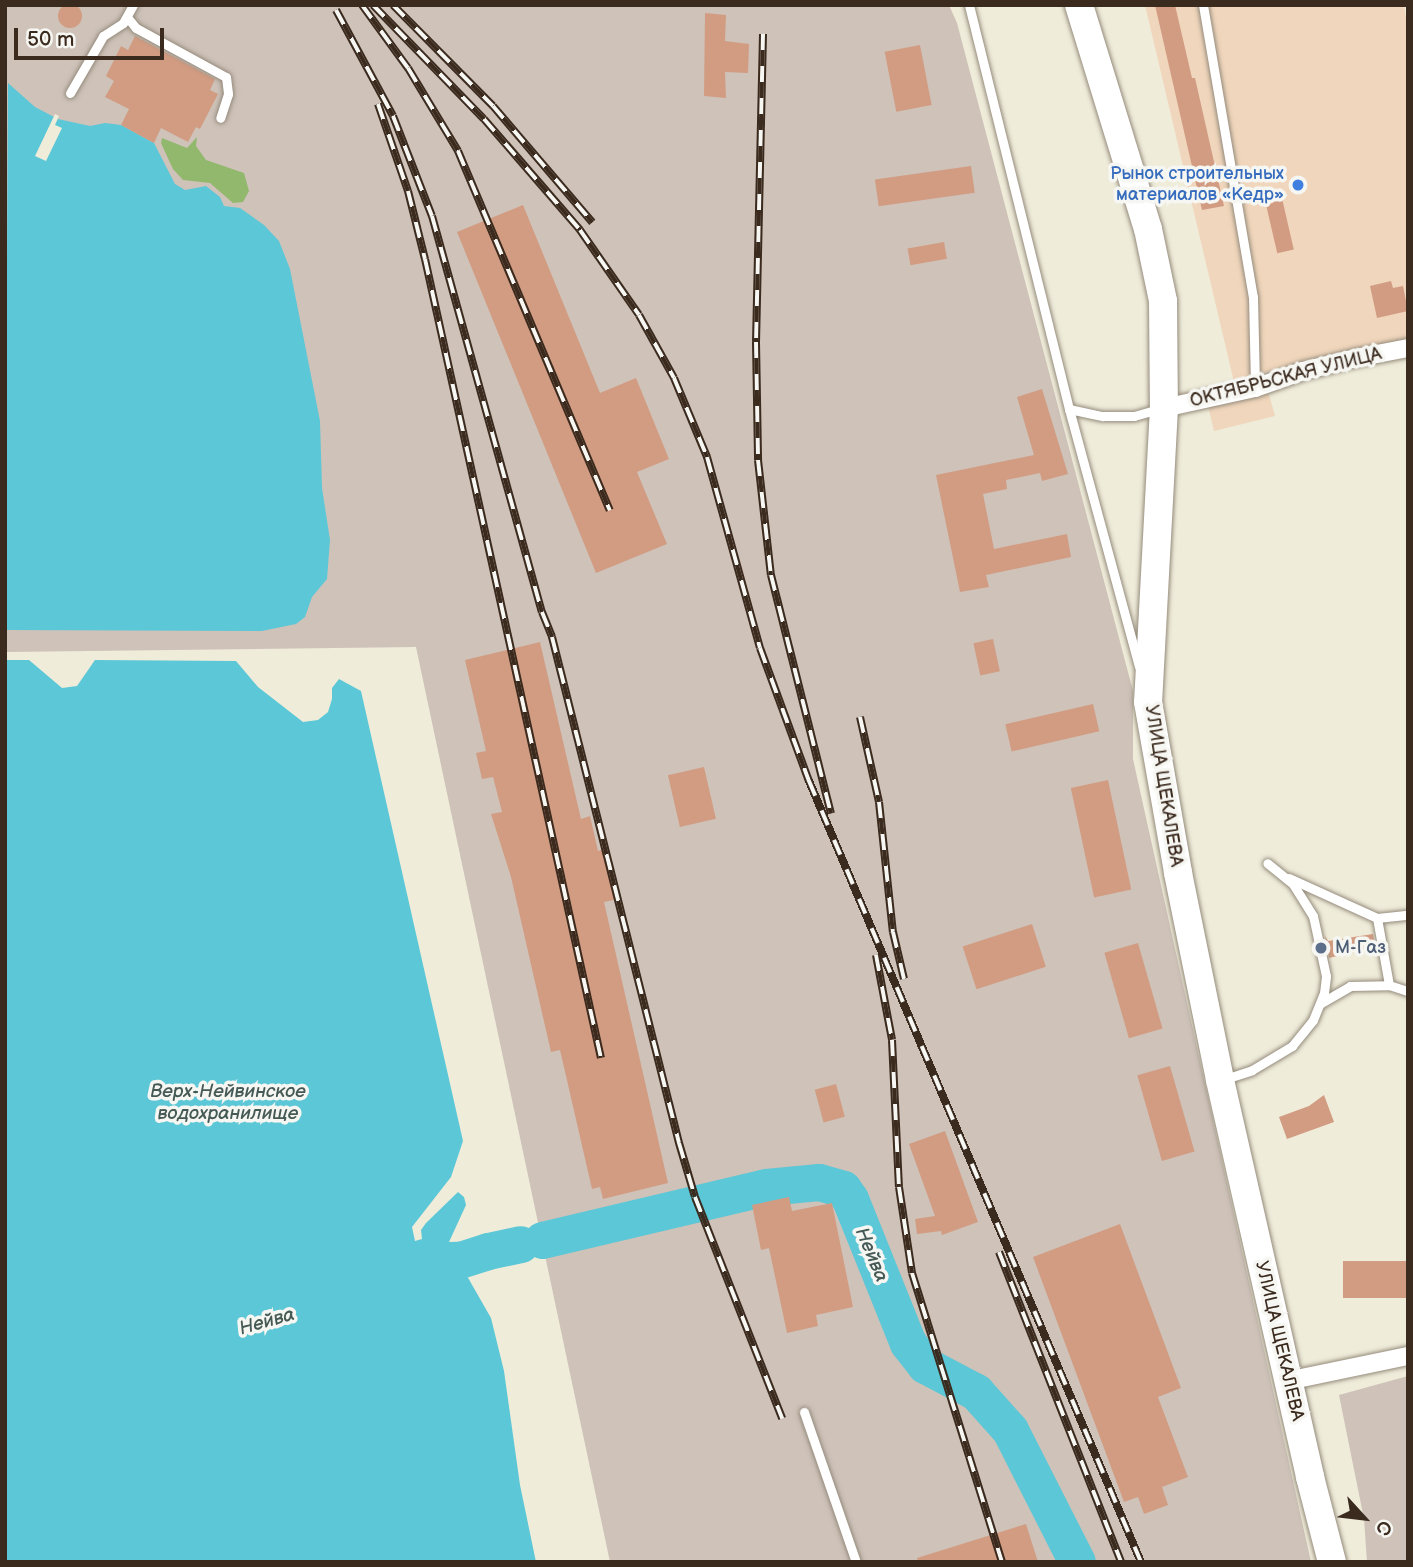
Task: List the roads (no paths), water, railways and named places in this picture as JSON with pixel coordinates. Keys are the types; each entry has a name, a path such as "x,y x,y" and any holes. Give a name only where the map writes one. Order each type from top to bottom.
{"main road":[{"name":"УЛИЦА ЩЕКАЛЕВА","path":"1079,5 1148,229 1163,301 1164,408 1148,702 1178,873 1220,1080 1287,1381 1332,1562"}],"street":[{"name":"ОКТЯБРЬСКАЯ УЛИЦА","path":"1164,408 1255,388 1303,371 1408,348"},
{"path":"1287,1381 1408,1356"}],"lane":[{"path":"70,93 103,36 127,17 133,5"},
{"path":"969,5 1069,409 1148,702"},
{"path":"1203,5 1254,298 1255,388"},
{"path":"127,17 136,28 226,77 228,94 220,118"},
{"path":"1069,409 1103,416 1133,416 1164,408"},
{"path":"1220,1080 1252,1070 1292,1046 1313,1020 1320,1004 1326,976 1318,931 1306,903 1268,863"},
{"path":"1280,873 1377,918 1408,915"},
{"path":"1377,918 1389,985"},
{"path":"1320,1004 1350,986 1389,985 1408,991"},
{"path":"804,1412 856,1562"}],"water":[{"path":"8,83 35,107 58,119 90,126 105,123 121,125 154,143 175,184 185,190 206,186 220,197 224,206 240,208 264,225 279,241 290,269 320,421 322,488 330,540 327,579 312,597 305,617 296,624 262,631 5,630"},
{"name":"Верх-Нейвинское водохранилище","path":"5,660 29,660 62,688 77,686 95,660 236,661 258,687 303,722 318,720 328,712 332,688 339,679 361,691 463,1141 451,1177 412,1227 415,1241 422,1239 421,1230 426,1223 458,1192 464,1197 466,1205 449,1242 487,1241 491,1268 467,1276 491,1318 504,1371 520,1485 536,1562 5,1562"}],"waterway":[{"name":"Нейва","path":"542,1240 766,1187 819,1182 843,1189 850,1199 908,1343 925,1365 976,1392 1010,1430 1077,1562"},
{"name":"Нейва","path":"441,1266 520,1244"}],"railway":[{"path":"362,5 408,68 458,151 610,510"},
{"path":"373,5 484,119 580,230 639,315 674,378 707,457 760,648 809,781 1141,1562"},
{"path":"393,5 493,106 592,222"},
{"path":"336,10 393,116 432,216 542,612 552,637 679,1143 695,1197 782,1418"},
{"path":"763,34 756,342 758,460 771,575 831,814"},
{"path":"378,104 408,191 425,259 601,1058"},
{"path":"860,717 879,802 893,932 904,979"},
{"path":"876,955 892,1040 899,1187 912,1273 1002,1562"},
{"path":"999,1252 1121,1562"}],"place":[{"name":"Рынок строительных материалов «Кедр»","path":"1298,185"},
{"name":"М-Газ","path":"1321,948"}]}
